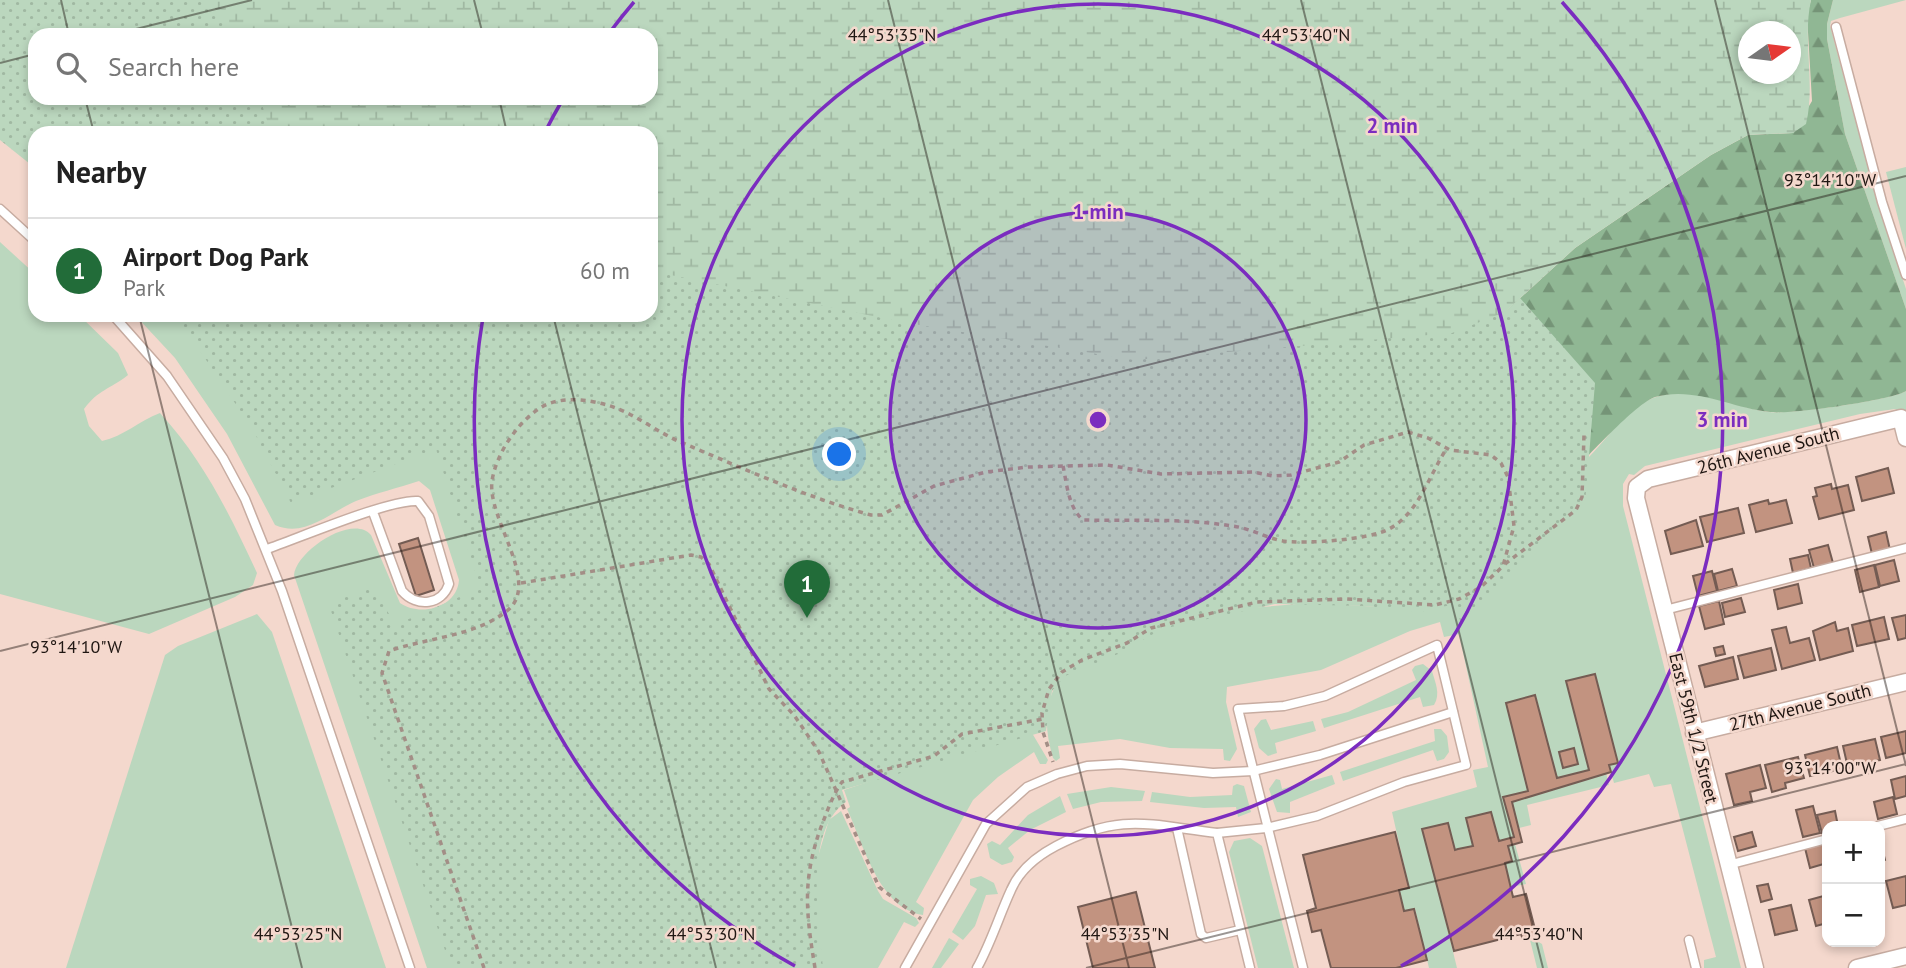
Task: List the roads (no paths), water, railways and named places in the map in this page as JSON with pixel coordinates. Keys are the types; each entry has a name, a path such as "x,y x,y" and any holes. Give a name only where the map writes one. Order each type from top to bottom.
{"street":[{"name":"26th Avenue South","path":"1637,487 1648,479 1901,418 1906,438"},
{"name":"East 59th 1/2 Street","path":"1637,487 1636,498 1755,968"},
{"name":"27th Avenue South","path":"1694,733 1906,682"},
{"path":"1858,968 1906,956"}],"lane":[{"path":"1836,27 1882,202 1906,275"},
{"path":"0,209 28,235"},
{"path":"119,322 167,376 223,458 267,549 410,968"},
{"path":"267,549 407,500 424,505 449,584 445,595 438,600 423,602 407,597 402,591 373,512"},
{"path":"1665,610 1906,548"},
{"path":"976,968 1011,889 1025,868 1040,854 1096,827 1148,822 1217,833 1266,828 1317,816 1404,782 1466,765 1437,645 1325,696 1284,706 1238,709 1266,828 1303,968"},
{"path":"905,968 986,824 1027,788 1057,774 1087,766 1120,764 1201,773 1253,771 1320,755 1453,712"},
{"path":"1885,824 1906,819"},
{"path":"1177,828 1201,934 1206,938 1240,930"},
{"path":"1217,833 1250,968"},
{"path":"1728,865 1822,840"},
{"path":"1689,940 1696,968"}],"place":[{"name":"Airport Dog Park","path":"807,618"}]}
